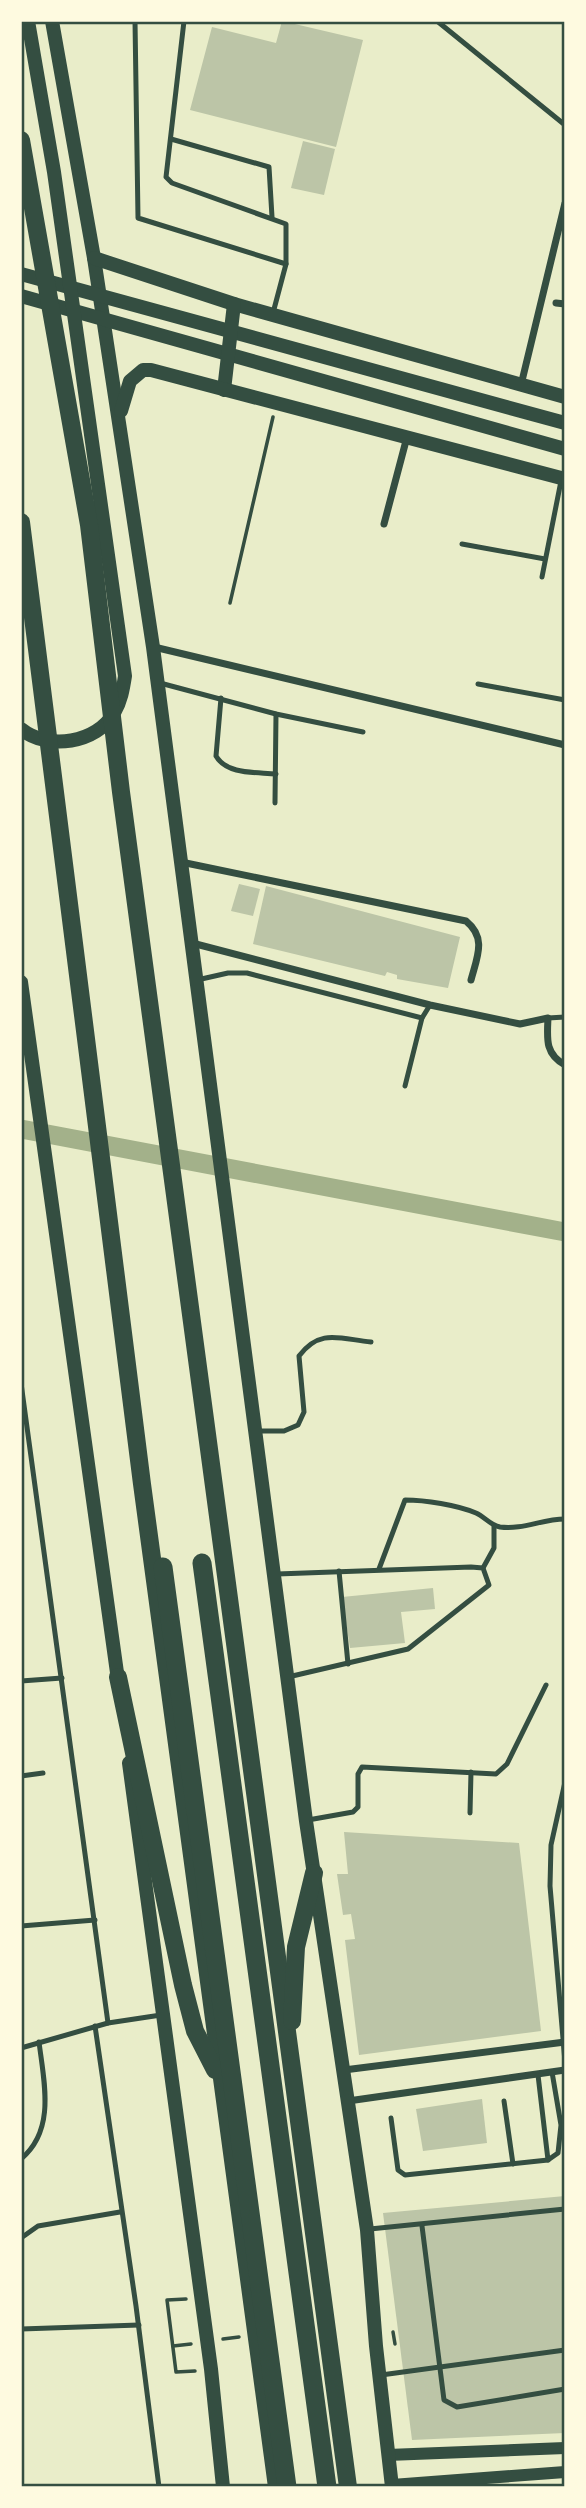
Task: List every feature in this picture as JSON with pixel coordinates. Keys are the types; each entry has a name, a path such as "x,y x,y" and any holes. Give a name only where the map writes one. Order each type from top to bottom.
{"highway":[{"path":"21,141 89,526 121,792 215,1505 348,2487"},
{"path":"21,522 142,1484 277,2487"},
{"path":"202,1563 327,2487"},
{"path":"163,1567 287,2487"},
{"path":"118,1677 195,2031 222,2082"},
{"path":"290,2058 296,1947 314,1873"}],"main road":[{"path":"21,729 41,739 61,742 98,732 114,715 122,696 125,676 54,172 28,21"},
{"path":"52,21 94,258 153,647 306,1821 367,2230 379,2375 392,2486"},
{"path":"94,258 234,304 565,397"},
{"path":"21,274 565,424"},
{"path":"21,296 565,449"},
{"path":"224,390 234,304"},
{"path":"119,416 130,381 143,370 563,478"},
{"path":"21,982 60,1251 211,2369 223,2487"}],"street":[{"path":"521,385 562,231 565,203"},
{"path":"556,303 565,304"},
{"path":"384,524 407,436"},
{"path":"153,647 565,745"},
{"path":"181,862 466,921 476,929 481,940 471,980"},
{"path":"191,943 430,1005 520,1024 548,1018 547,1045 553,1056 565,1065"},
{"path":"344,2070 564,2042"},
{"path":"348,2101 565,2070"},
{"path":"388,2455 565,2448"},
{"path":"392,2486 565,2472"}],"lane":[{"path":"135,21 138,218 286,264"},
{"path":"184,21 168,181 286,224 286,264 273,313"},
{"path":"437,21 565,125"},
{"path":"171,139 269,167 272,217"},
{"path":"542,577 563,478"},
{"path":"462,544 545,559"},
{"path":"157,682 276,714 363,732"},
{"path":"478,684 565,700"},
{"path":"221,698 216,756 220,763 232,769 276,774"},
{"path":"275,803 276,714"},
{"path":"195,980 228,973 247,974 422,1018"},
{"path":"405,1086 422,1018 430,1005"},
{"path":"548,1018 565,1017"},
{"path":"255,1431 284,1431 298,1425 304,1412 299,1356 309,1342 322,1337 371,1342"},
{"path":"21,1383 108,2023"},
{"path":"379,1569 405,1500 477,1513 494,1526 521,1529 545,1519 565,1519"},
{"path":"288,1677 408,1649 489,1585 483,1568 494,1548 494,1526"},
{"path":"275,1575 379,1569 483,1568"},
{"path":"340,1571 348,1664"},
{"path":"21,1681 62,1678"},
{"path":"306,1821 353,1812 358,1807 358,1774 362,1767 496,1774 507,1765 546,1685"},
{"path":"470,1813 471,1772"},
{"path":"21,1776 43,1773"},
{"path":"565,1782 551,1845 550,1886 565,2062"},
{"path":"21,1926 95,1920"},
{"path":"21,2048 95,2026 162,2015"},
{"path":"95,2026 120,2212 139,2325 159,2487"},
{"path":"21,2159 33,2147 45,2112 39,2042"},
{"path":"391,2118 398,2170 405,2175 548,2160 558,2153 561,2140 552,2072"},
{"path":"538,2075 548,2160"},
{"path":"505,2101 513,2164"},
{"path":"367,2230 565,2209"},
{"path":"21,2238 38,2226 120,2212"},
{"path":"422,2225 444,2400 457,2407 565,2389"},
{"path":"21,2329 139,2325"},
{"path":"379,2375 565,2350"}],"path":[{"path":"230,603 276,403"},
{"path":"167,2300 176,2372"}],"building":[{"path":"282,21 363,40 336,147 190,110 212,27 276,43"},
{"path":"303,141 335,149 324,195 291,188"},
{"path":"239,884 260,889 253,916 231,911"},
{"path":"266,886 460,937 448,988 397,979 397,975 387,972 385,976 253,944"},
{"path":"433,1588 435,1609 401,1612 405,1643 350,1648 342,1597"},
{"path":"344,1832 519,1843 541,2031 359,2055 345,1940 355,1939 351,1914 343,1915 337,1874 348,1874"},
{"path":"482,2099 487,2143 423,2151 416,2109"},
{"path":"565,2196 565,2433 412,2440 383,2213"}],"waterway":[{"path":"21,1129 565,1232"}]}
